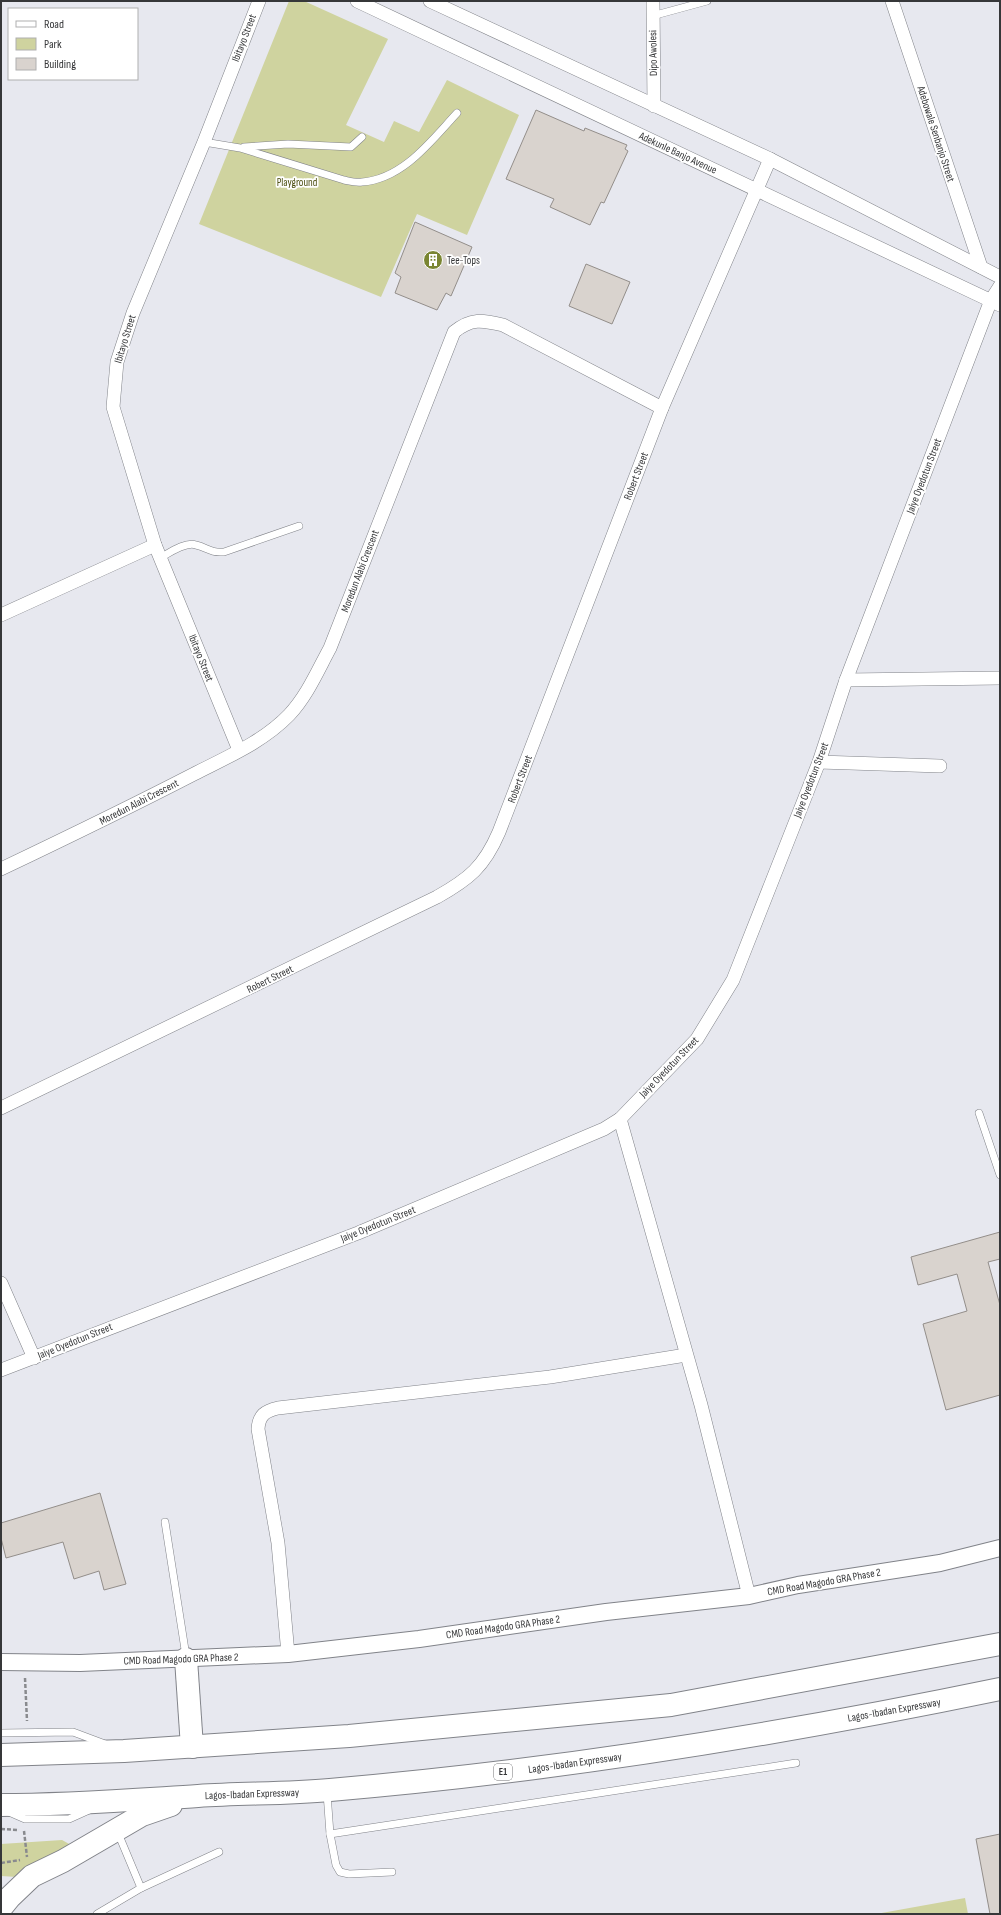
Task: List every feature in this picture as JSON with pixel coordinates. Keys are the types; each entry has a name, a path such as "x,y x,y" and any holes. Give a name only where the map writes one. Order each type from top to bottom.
{"highway":[{"path":"1,1755 124,1751 349,1736 671,1705 1000,1644"},
{"path":"186,1659 192,1747"},
{"name":"Lagos-Ibadan Expressway","path":"1,1805 104,1802 201,1796 327,1791 552,1767 731,1740 1000,1689"},
{"path":"1,1908 32,1876 63,1861 117,1831 142,1815 201,1796"}],"street":[{"name":"Ibitayo Street","path":"239,750 155,545 113,407 117,362 133,313 204,142 258,1"},
{"name":"Adekunle Banjo Avenue","path":"357,1 995,302"},
{"path":"430,1 770,159 1000,277"},
{"name":"Dipo Awolesi","path":"653,1 654,106"},
{"name":"Adebowale Senbanjo Street","path":"892,1 981,267"},
{"name":"Robert Street","path":"1,1108 437,897 464,881 483,863 499,832 662,408 770,159"},
{"name":"Jaiye Oyedotun Street","path":"1,1370 358,1233 581,1140 620,1119 697,1039 734,980 819,762 846,680 1000,286"},
{"name":"Moredun Alabi Crescent","path":"1,869 134,805 239,750 268,733 290,714 309,687 330,648 454,332 464,323 484,321 503,325 662,408"},
{"path":"1,615 155,545"},
{"path":"846,680 1000,678"},
{"path":"819,762 940,766"},
{"path":"620,1119 702,1413 748,1596"},
{"path":"1,1283 34,1358"},
{"path":"288,1654 278,1543 258,1429 259,1420 263,1414 278,1408 550,1377 686,1355"},
{"name":"CMD Road Magodo GRA Phase 2","path":"1,1662 80,1663 288,1654 418,1639 606,1612 748,1596 798,1585 940,1563 1000,1548"}],"lane":[{"path":"652,16 707,1"},
{"path":"204,142 240,148 344,180 360,182 387,176 410,161 457,113"},
{"path":"240,148 288,144 351,147 362,137"},
{"path":"160,558 189,544 196,544 214,552 224,552 299,526"},
{"path":"979,1113 1000,1175"},
{"path":"165,1522 186,1659"},
{"path":"1,1734 73,1732 124,1751"},
{"path":"330,1834 796,1763"},
{"path":"327,1791 330,1834 336,1865 340,1872 349,1874 392,1872"},
{"path":"1,1809 25,1819 69,1820 104,1802"},
{"path":"117,1831 141,1888"},
{"path":"97,1914 141,1888 218,1852"}],"path":[{"path":"24,1662 27,1723 25,1725"},
{"path":"1,1829 25,1831 27,1859 1,1863"}],"green space":[{"name":"Playground","path":"289,1 304,1 388,39 346,125 384,142 394,121 419,132 447,80 519,115 467,235 417,214 381,297 199,224"},
{"path":"62,1840 71,1845 17,1877 1,1876 1,1844"},
{"path":"965,1898 968,1914 876,1914"}],"building":[{"path":"536,110 584,131 585,128 627,145 625,149 628,151 604,203 601,202 590,225 550,207 554,199 506,179"},
{"name":"Tee-Tops","path":"415,222 472,247 451,296 446,293 437,310 395,293 401,277 395,273"},
{"path":"586,264 630,282 612,324 569,306"},
{"path":"1000,1232 1000,1259 988,1262 1000,1305 1000,1395 946,1410 923,1324 967,1311 957,1274 918,1285 911,1257"},
{"path":"100,1493 126,1584 104,1590 99,1571 74,1579 63,1542 6,1558 1,1538 1,1523"},
{"path":"1000,1834 1000,1914 990,1914 976,1839"}],"place":[{"name":"Tee-Tops","path":"433,260"}]}
